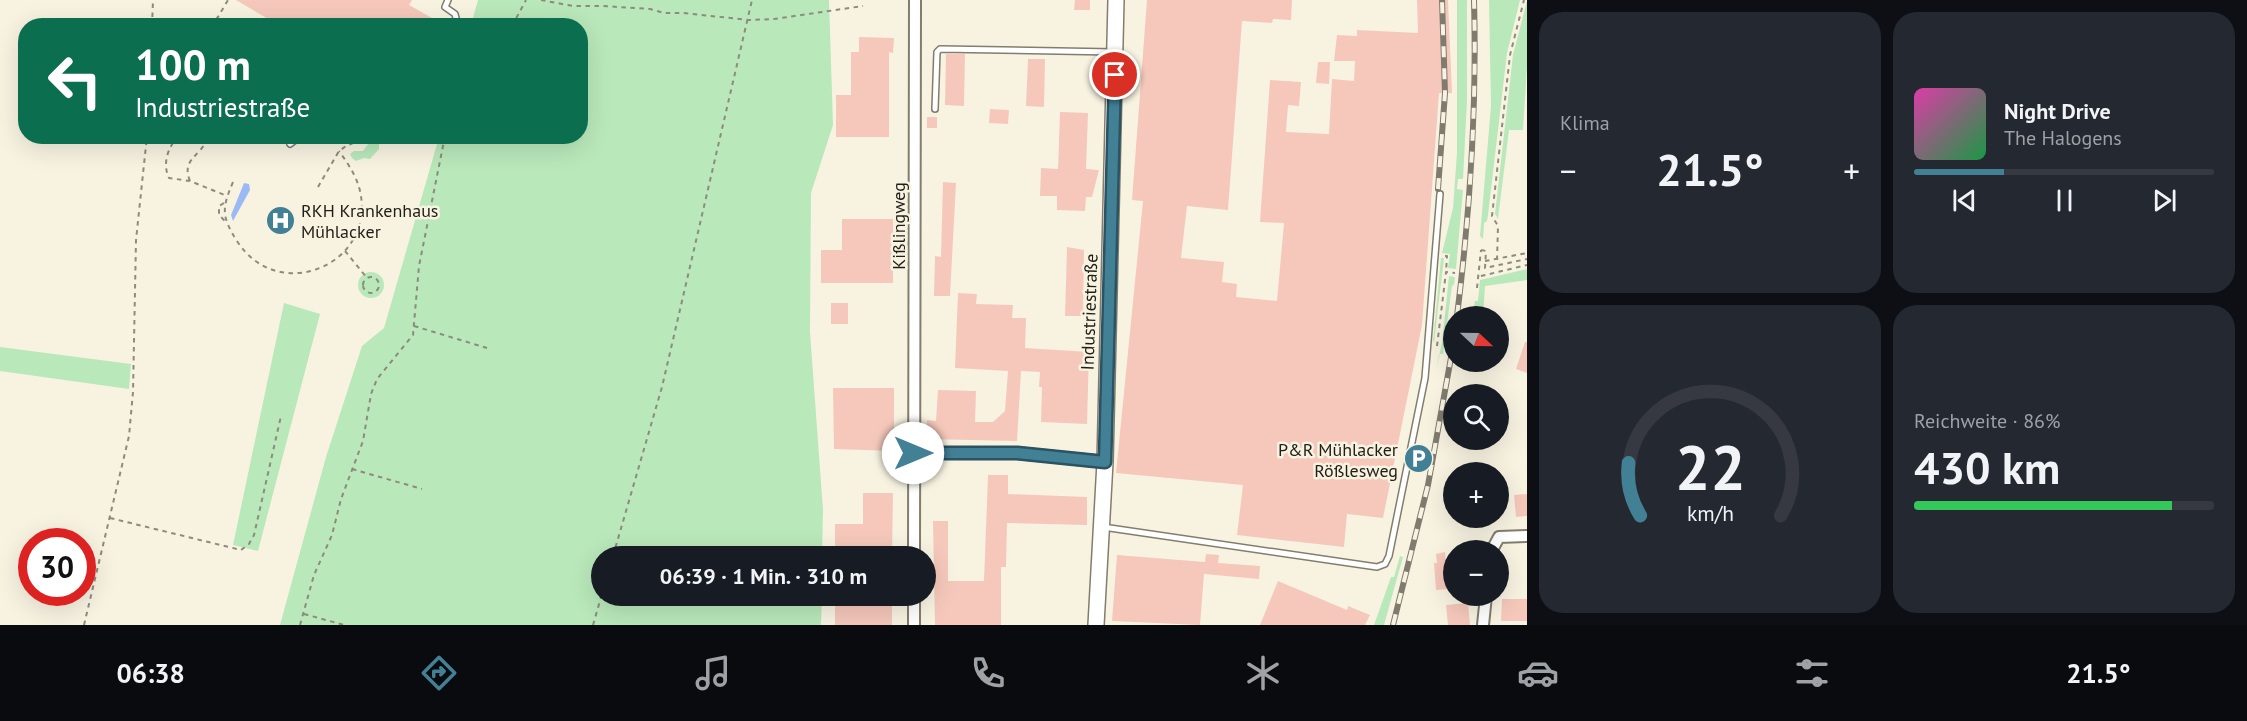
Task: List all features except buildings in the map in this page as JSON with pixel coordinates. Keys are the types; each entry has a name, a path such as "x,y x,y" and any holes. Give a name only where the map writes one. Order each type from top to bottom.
{"street":[{"name":"Kißlingweg","path":"914,546 915,0"},
{"name":"Industriestraße","path":"1096,625 1105,462 1116,0"},
{"path":"913,453 1017,453 1105,462"},
{"path":"1497,540 1499,537 1527,536"},
{"path":"914,606 914,625"},
{"path":"1483,625 1485,606"}],"lane":[{"path":"448,0 445,7 455,14 456,18"},
{"path":"935,109 939,49 1116,52"},
{"path":"1102,526 1377,567 1385,564 1389,556 1406,481 1425,378 1440,194"}],"path":[{"path":"152,18 153,0"},
{"path":"217,18 228,0"},
{"path":"516,18 526,0"},
{"path":"541,0 573,6 638,8 664,13 749,20 774,19 863,6"},
{"path":"615,546 662,387 752,0"},
{"path":"1497,260 1498,226 1492,216 1510,55 1524,0"},
{"path":"84,625 126,450 131,413 136,240 146,144"},
{"path":"173,144 169,149 166,174 169,178 190,181 227,196"},
{"path":"190,181 187,167 189,162 203,150 204,144"},
{"path":"318,187 339,151 353,144"},
{"path":"300,625 314,575 332,535 341,499 363,441 371,394 377,379 413,335 419,266 443,144"},
{"path":"233,182 224,203 225,221 248,255 272,270 292,273 309,272 332,263 345,251 357,232 361,216 362,204 355,175 339,151"},
{"path":"1477,288 1481,250 1486,251 1485,268 1527,259"},
{"path":"345,251 367,278"},
{"path":"1485,261 1527,253"},
{"path":"1438,343 1447,259"},
{"path":"1481,276 1527,265"},
{"path":"1446,272 1455,273"},
{"path":"371,277 379,284 373,294 364,290 363,284 367,278 371,277"},
{"path":"414,326 487,348"},
{"path":"110,518 241,550 249,544 254,535 281,416"},
{"path":"352,469 422,489"},
{"path":"592,625 598,606"},
{"path":"304,614 344,625"}],"green space":[{"path":"478,0 829,0 833,125 811,193 810,332 823,510 822,546 591,546 591,606 822,606 821,625 280,625 326,457 362,346 384,328 437,144 588,144 588,18 473,18"},
{"path":"1457,0 1467,0 1467,101 1463,179 1458,179 1457,189 1463,190 1456,269 1448,268 1450,254 1442,253 1453,208 1457,153"},
{"path":"1489,0 1520,0 1507,53 1488,215 1484,223 1483,239 1480,236 1491,106"},
{"path":"1527,1 1527,66 1523,130 1509,130 1498,219 1495,214 1513,55"},
{"path":"368,144 379,144 379,149 370,159 364,158 356,161 350,154 354,151 363,151"},
{"path":"1441,258 1444,258 1433,342"},
{"path":"1527,269 1527,280 1485,286 1484,306 1474,306 1475,301 1478,301 1480,280"},
{"path":"371,272 380,276 384,285 380,294 371,298 362,294 358,285 362,276"},
{"path":"1449,276 1455,277 1449,306 1446,306"},
{"path":"284,303 320,314 258,551 233,545"},
{"path":"1443,333 1443,354 1440,354"},
{"path":"0,347 131,364 129,389 0,371"},
{"path":"1400,556 1403,557 1384,625 1374,625 1391,577 1394,577"}],"water":[{"path":"244,183 249,184 250,190 233,221 231,215"}],"railway":[{"path":"1438,189 1445,93 1442,0"},
{"path":"1458,306 1472,159 1474,0"},
{"path":"1393,625 1428,485 1448,372"}],"place":[{"name":"RKH Krankenhaus Mühlacker","path":"280,220"},
{"name":"P&R Mühlacker Rößlesweg","path":"1419,459"}],"route":[{"path":"913,453 1017,453 1097,463 1105,462 1115,75"}]}
